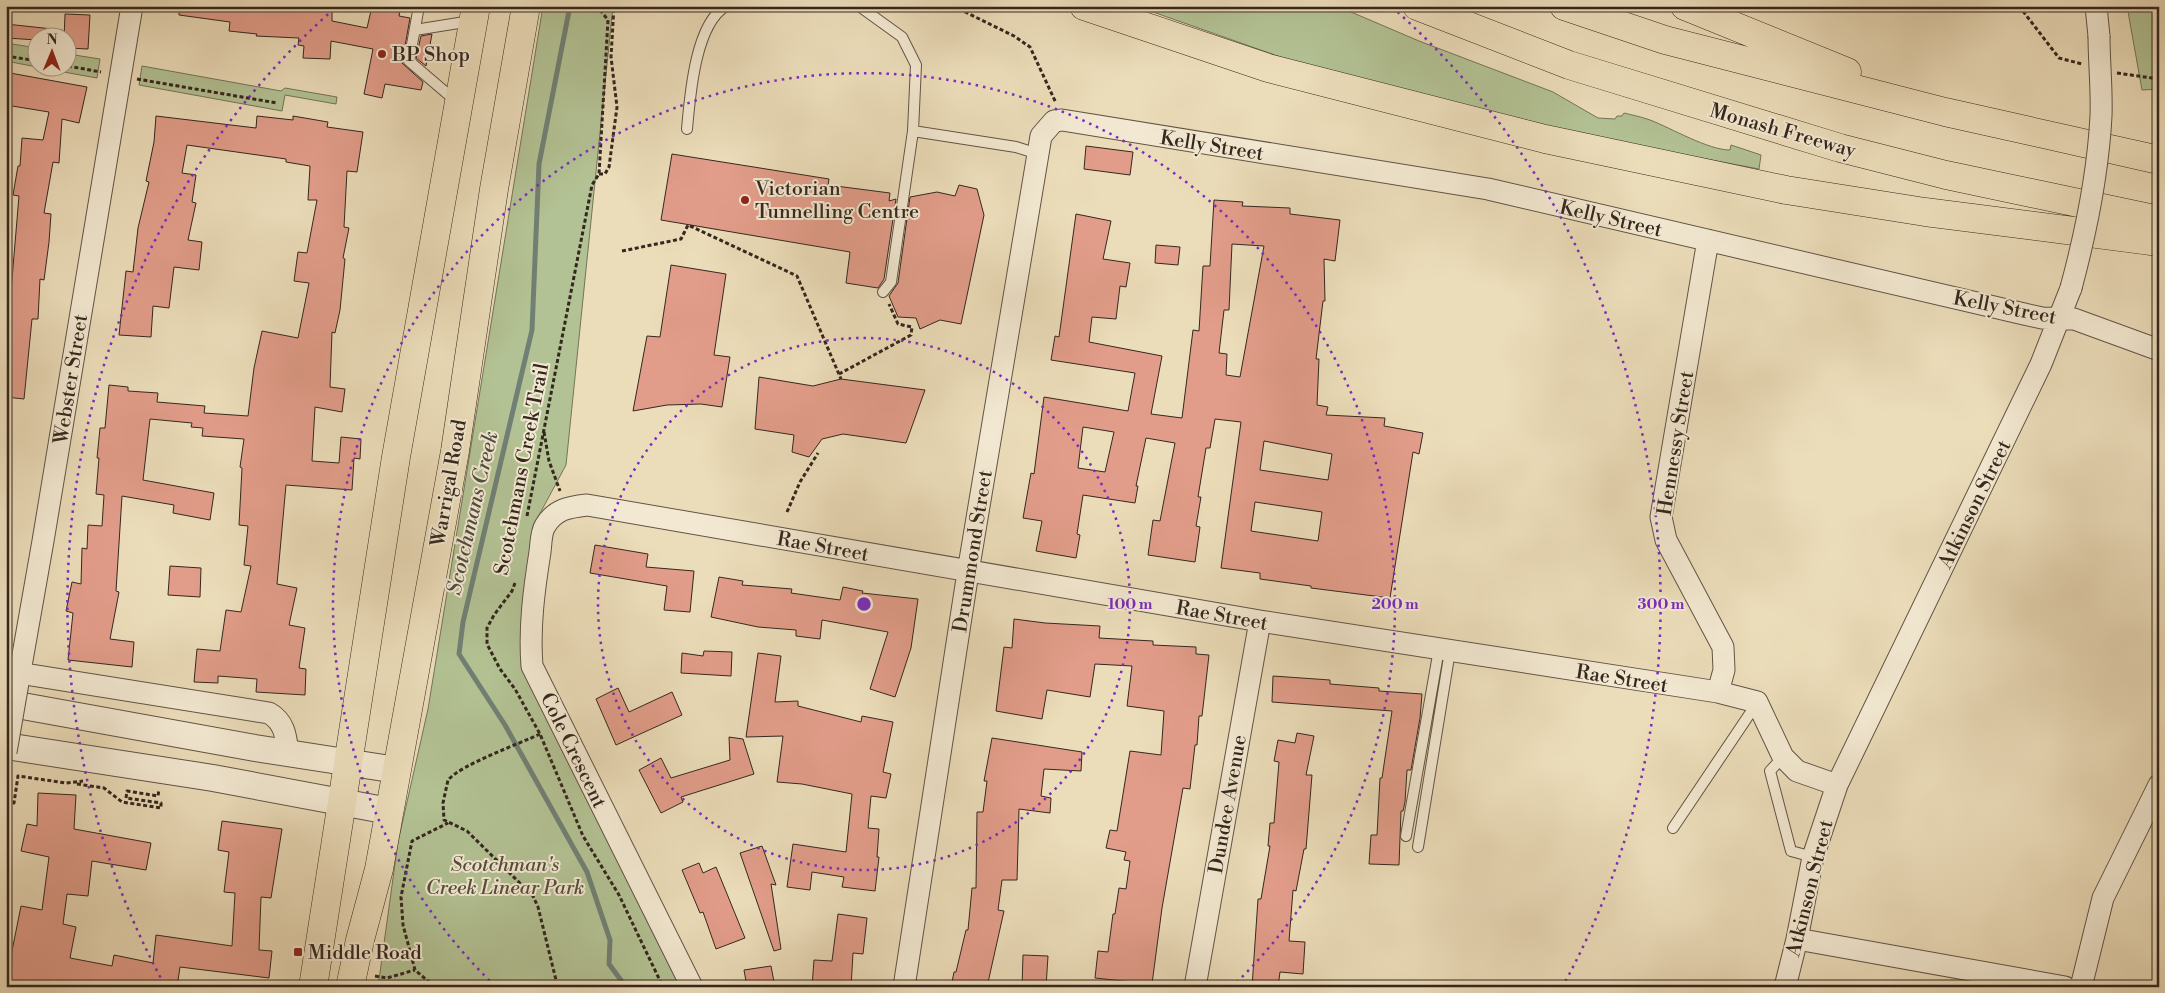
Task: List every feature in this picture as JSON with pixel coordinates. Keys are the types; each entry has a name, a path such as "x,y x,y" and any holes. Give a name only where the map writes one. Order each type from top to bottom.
{"highway":[{"name":"Warrigal Road","path":"361,981 360,940 379,869 455,450 494,189 526,6"},
{"path":"1084,6 1268,68 1455,117 1564,143 1786,190 1934,213 2159,242"},
{"name":"Monash Freeway","path":"1417,6 1569,65 1830,145 1946,175 2159,220"},
{"path":"1564,6 1665,40 1945,112 2159,160"},
{"path":"1685,6 1945,112"},
{"path":"313,987 396,457 474,14"}],"street":[{"name":"Webster Street","path":"6,752 12,683 132,6"},
{"name":"Atkinson Street","path":"1785,987 1797,939 1813,857 1837,785 2041,364 2071,288 2087,226 2101,115 2099,36 2096,6"},
{"name":"Drummond Street","path":"904,987 968,572 1041,136 1057,116"},
{"name":"Kelly Street","path":"1057,116 1071,122 1488,189 2024,314 2074,319 2159,350"},
{"name":"Hennessy Street","path":"1708,240 1661,517 1666,540 1723,647 1724,670 1718,692"},
{"name":"Rae Street","path":"564,500 968,572 1260,621 1718,692 1757,702"},
{"name":"Cole Crescent","path":"564,500 543,527 532,603 530,638 532,666 692,987"},
{"name":"Dundee Avenue","path":"1195,987 1260,621"},
{"path":"12,683 288,753 397,770"},
{"path":"12,683 269,713 276,718 284,730 288,753"},
{"path":"1757,702 1783,757 1797,771 1837,785"},
{"path":"6,746 213,778 389,811"},
{"path":"2081,987 2102,898 2159,785"},
{"path":"1797,939 2065,987"}],"lane":[{"path":"419,6 409,61 459,103"},
{"path":"687,129 691,83 701,44 718,11 726,6"},
{"path":"859,6 902,38 916,65 913,131 891,282 884,292"},
{"path":"415,30 474,14"},
{"path":"913,131 1016,147 1038,154"},
{"path":"1406,836 1445,650"},
{"path":"1418,847 1445,650"},
{"path":"1672,828 1757,702"},
{"path":"1783,757 1770,772 1790,851 1813,857"}],"path":[{"name":"Scotchmans Creek Trail","path":"527,520 592,185 599,172 608,20 598,6"},
{"path":"599,172 605,174 609,167 617,107 611,56 614,6"},
{"path":"953,6 1014,36 1030,47 1057,116"},
{"path":"2018,6 2059,58 2088,66"},
{"path":"6,56 28,59"},
{"path":"78,68 278,104"},
{"path":"2117,73 2159,80"},
{"path":"622,251 681,239 688,225 797,276 841,379"},
{"path":"838,374 911,335 912,327 898,324 884,292"},
{"path":"544,429 550,461 564,500"},
{"path":"787,512 800,482 818,453"},
{"name":"Scotchmans Creek Trail","path":"516,575 512,591 494,614 487,628 487,644 500,669 515,689 539,735 583,836 620,895 662,987"},
{"path":"539,735 458,772 448,780 442,814 444,820 448,823 467,831 533,896 538,907 556,980 560,987"},
{"path":"6,802 14,803 18,776 104,788 122,802 160,808 161,803 126,798 127,792 158,796 159,789"},
{"path":"74,783 88,780"},
{"path":"154,788 165,790"},
{"path":"435,987 415,970 402,918 401,897 412,841 448,823"},
{"path":"361,981 387,978 415,970"}],"green space":[{"name":"Scotchman's Creek Linear Park","path":"543,6 613,6 566,465 537,519 522,655 682,987 378,987 398,842 428,709"},
{"path":"1136,6 1337,6 1419,41 1553,92 1598,118 1615,119 1624,113 1650,120 1711,146 1730,150 1731,145 1761,155 1759,169 1563,132 1306,66"},
{"path":"2127,6 2159,6 2159,89 2142,90"},
{"path":"6,43 28,47 28,65 6,61"},
{"path":"78,56 100,59 97,78 78,75"},
{"path":"142,66 281,91 285,88 337,97 336,104 285,95 282,111 139,85"}],"building":[{"path":"179,6 332,6 332,21 367,28 372,6 400,11 399,16 410,18 402,63 423,82 421,90 385,84 382,98 364,94 373,49 331,41 330,59 303,58 304,46 298,45 299,38 256,36 257,34 229,31 230,22 179,15"},
{"path":"65,14 90,15 88,49 78,48 78,28 64,28"},
{"path":"6,24 43,28 28,28 28,39 6,38"},
{"path":"432,34 426,66 416,58 421,36"},
{"path":"10,73 28,76 28,78 87,87 79,123 62,119 59,163 53,162 44,213 51,214 49,242 44,280 40,279 38,319 32,319 24,399 6,397 6,291 11,291 19,196 13,195 18,166 20,166 22,138 43,140 49,112 6,105"},
{"path":"156,116 256,128 257,116 293,120 293,116 328,122 327,127 363,132 357,172 347,171 344,227 349,228 343,258 345,259 340,310 335,333 332,332 330,387 345,389 342,412 315,407 312,461 339,463 341,437 361,439 360,459 354,458 352,490 286,485 277,584 297,588 289,625 305,628 299,668 306,669 305,695 256,692 257,679 218,676 218,683 194,682 197,649 220,651 226,610 241,612 251,566 244,565 248,526 239,525 242,468 240,467 244,439 202,436 203,428 191,427 192,423 150,419 143,480 214,493 210,520 173,513 174,505 122,496 116,591 119,592 110,639 134,642 132,667 68,660 73,613 66,611 72,582 81,584 82,548 87,549 88,525 102,526 104,495 96,494 99,458 97,458 100,428 105,428 109,385 128,387 128,391 158,393 157,402 205,406 204,413 248,416 254,368 262,331 298,338 309,283 294,281 298,252 307,253 317,200 308,200 310,166 286,162 286,159 187,145 182,173 196,175 192,202 196,203 188,240 202,242 199,270 174,267 169,308 153,306 151,337 119,335 126,271 133,272 138,228 149,182 146,181 154,142"},
{"path":"1086,146 1133,152 1130,175 1084,169"},
{"name":"Victorian Tunnelling Centre","path":"672,154 829,179 828,185 890,193 889,201 896,199 884,279 878,288 846,283 850,252 661,220"},
{"path":"959,185 977,189 984,215 961,324 940,320 920,329 916,318 898,317 889,296 898,283 910,197 937,192 955,196"},
{"path":"1214,200 1243,202 1242,206 1290,208 1290,214 1340,220 1335,261 1324,259 1325,301 1323,301 1316,359 1319,359 1317,405 1328,407 1326,415 1385,418 1384,426 1423,433 1419,454 1413,452 1390,598 1311,588 1311,586 1260,579 1260,573 1221,568 1241,422 1215,419 1210,448 1206,448 1198,497 1201,497 1196,526 1200,527 1195,562 1148,555 1153,520 1160,521 1175,443 1146,438 1136,486 1138,486 1135,503 1083,495 1077,534 1080,535 1076,558 1036,551 1042,521 1023,518 1031,473 1034,474 1044,397 1128,411 1135,373 1051,360 1055,336 1059,337 1076,214 1111,221 1103,259 1130,263 1126,287 1120,286 1116,319 1092,317 1089,342 1162,356 1151,414 1182,418 1193,330 1199,331 1203,266 1210,266","holes":["1232,244 1264,246 1240,377 1226,375 1227,354 1219,353 1224,310 1229,310","1083,427 1114,432 1105,472 1078,468","1264,441 1332,454 1328,480 1260,470","1255,502 1322,512 1318,541 1251,531"]},
{"path":"1156,245 1180,247 1178,265 1155,263"},
{"path":"671,265 726,274 714,355 730,357 722,407 701,404 667,405 633,411 647,336 660,337"},
{"path":"759,377 813,386 841,379 925,390 906,443 843,434 822,439 809,457 792,452 794,435 755,429"},
{"path":"595,545 648,554 646,567 694,571 690,612 664,610 667,586 590,573"},
{"path":"170,566 201,568 200,597 168,595"},
{"path":"719,577 743,581 742,585 792,589 791,593 840,600 843,587 863,591 862,593 918,599 911,648 895,697 870,689 888,632 822,620 820,639 796,636 796,630 758,627 711,617"},
{"path":"1014,619 1100,626 1099,638 1153,641 1153,645 1196,647 1196,654 1209,655 1202,716 1199,716 1197,745 1195,745 1190,789 1183,788 1162,908 1152,984 1095,978 1098,951 1108,952 1113,914 1115,914 1119,888 1126,889 1130,861 1124,860 1126,852 1106,848 1110,830 1117,831 1130,751 1161,755 1164,711 1127,706 1132,666 1095,664 1090,697 1047,690 1042,719 996,711 1004,647 1012,648"},
{"path":"704,651 732,652 731,676 681,673 682,653 703,656"},
{"path":"758,653 781,656 775,702 798,701 798,706 861,722 862,716 893,722 883,772 891,774 886,798 871,796 868,828 879,829 877,857 879,857 875,891 842,887 844,877 812,872 810,890 787,887 793,844 846,852 852,794 802,784 777,782 783,736 746,737"},
{"path":"1273,676 1330,680 1330,684 1379,688 1379,691 1422,694 1411,770 1407,770 1405,802 1403,811 1401,811 1399,865 1369,864 1371,835 1377,835 1380,778 1382,778 1392,711 1272,702"},
{"path":"618,688 629,712 672,692 682,715 616,745 596,699"},
{"path":"1297,733 1314,736 1306,775 1312,775 1306,849 1304,849 1296,891 1293,890 1289,941 1305,942 1303,974 1280,972 1278,987 1252,987 1258,899 1261,899 1270,846 1268,846 1270,823 1274,823 1279,762 1274,761 1278,740 1295,743"},
{"path":"729,737 743,739 754,774 681,797 683,802 661,813 639,770 661,758 671,778 730,760"},
{"path":"992,738 1082,752 1081,771 1044,769 1041,796 1051,798 1050,813 1019,809 1017,880 1002,880 998,910 1004,911 987,987 951,987 966,930 968,930 972,888 976,888 977,812 983,812 987,781 984,781"},
{"path":"38,793 76,795 74,829 151,843 146,870 92,861 88,896 67,894 63,924 76,927 70,958 112,966 114,955 153,963 156,935 232,946 235,893 224,892 229,852 218,850 222,821 282,829 271,898 261,897 259,950 272,951 269,978 180,967 177,987 70,987 55,984 11,982 12,951 21,906 42,910 49,857 21,851 27,824 37,826"},
{"path":"762,846 776,885 771,884 781,949 774,951 740,853"},
{"path":"699,863 703,873 716,867 745,938 716,949 703,912 700,913 682,870"},
{"path":"838,914 867,918 863,954 853,953 851,987 812,987 814,960 832,961"},
{"path":"1023,955 1048,956 1046,987 1022,987"},
{"path":"771,966 775,987 747,987 744,970"}],"waterway":[{"name":"Scotchmans Creek","path":"570,6 539,164 532,330 463,622 459,654 505,725 587,872 610,940 609,964 626,987"}],"place":[{"name":"BP Shop","path":"382,54"},
{"name":"Victorian Tunnelling Centre","path":"745,200"},
{"name":"Middle Road","path":"298,952"}]}
